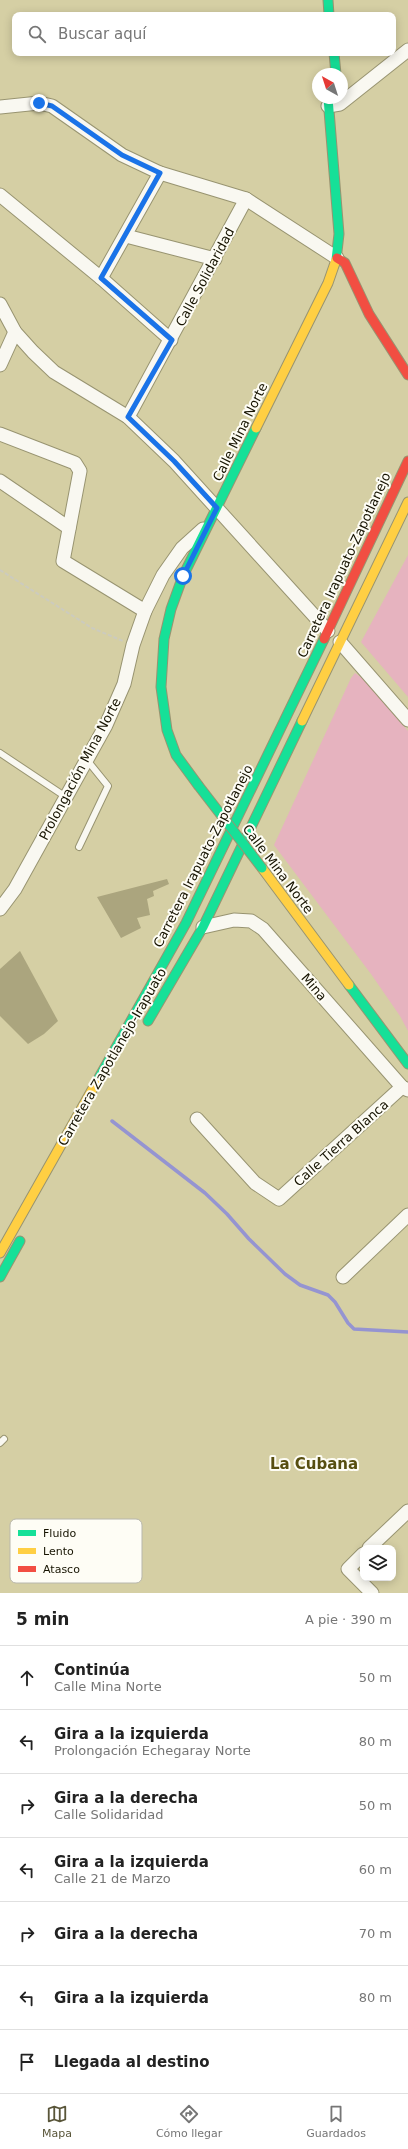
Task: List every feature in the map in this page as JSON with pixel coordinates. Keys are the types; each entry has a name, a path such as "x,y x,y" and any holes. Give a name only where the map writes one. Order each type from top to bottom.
{"main road":[{"path":"328,0 329,12"},
{"path":"334,56 335,68"},
{"path":"335,104 335,179 341,260 369,314 408,375"},
{"path":"335,179 345,177"},
{"path":"341,260 348,250"},
{"name":"Calle Mina Norte","path":"341,260 328,283 183,576 169,612 161,645 160,682 164,716 170,744 198,785 262,868 408,1064"},
{"name":"Carretera Irapuato-Zapotlanejo","path":"0,1253 186,923 328,631 408,461"},
{"name":"Carretera Zapotlanejo-Irapuato","path":"143,1030 203,927 408,502"},
{"path":"0,1277 24,1236"}],"street":[{"path":"348,94 408,50"},
{"path":"0,107 39,103 52,106 122,155 160,173 246,199 341,260"},
{"path":"101,278 126,236 160,173"},
{"path":"0,195 101,278 172,340"},
{"name":"Calle Solidaridad","path":"128,417 172,340 246,199"},
{"path":"126,236 215,259"},
{"path":"0,304 15,332 54,372 128,417 174,461 328,631"},
{"path":"0,364 15,332"},
{"path":"0,434 76,463 80,471 63,561 145,611"},
{"path":"0,481 69,528"},
{"name":"Prolongación Mina Norte","path":"0,909 15,889 106,725 124,684 133,645 145,611 163,575 182,548 209,523"},
{"path":"340,642 408,720"},
{"name":"Mina","path":"203,927 234,920 251,921 263,929 405,1089"},
{"name":"Calle Tierra Blanca","path":"197,1119 254,1183 279,1199 405,1089"},
{"path":"343,1277 408,1215"},
{"path":"372,1545 408,1511"},
{"path":"360,1557 348,1569 372,1593"}],"lane":[{"path":"0,753 66,797"},
{"path":"79,847 108,786 87,760"}],"path":[{"path":"0,570 92,628 133,645"}],"shaded area":[{"path":"408,555 408,697 361,642"},
{"path":"355,673 362,678 408,731 408,1031 400,1016 371,974 274,845 351,678"}],"building":[{"path":"167,879 169,884 153,891 154,896 147,899 150,915 137,918 141,928 121,938 97,897"},
{"path":"20,951 58,1021 44,1034 28,1044 0,1016 0,969"}],"waterway":[{"path":"112,1121 205,1193 285,1274 300,1285 328,1295 335,1302 348,1323 354,1329 408,1332"}],"traffic: fast":[{"path":"328,0 329,12"},
{"path":"334,56 335,68"},
{"path":"328,104 339,234 336,260"},
{"path":"198,785 176,755 167,730 161,687 164,639 171,609 183,576 256,428"},
{"path":"96,1083 186,923 324,639"},
{"path":"148,1021 203,927 302,721"},
{"path":"198,785 262,868"},
{"path":"349,985 408,1064"},
{"path":"0,1277 20,1241"}],"traffic: slow":[{"path":"256,428 328,283 336,260"},
{"path":"302,721 408,502"},
{"path":"262,868 349,985"},
{"path":"0,1253 96,1083"}],"traffic: jam":[{"path":"337,258 345,263 369,314 408,375"},
{"path":"324,639 408,461"}],"district":[{"name":"La Cubana","path":"314,1464"}],"route":[{"path":"39,103 52,106 122,155 160,173 126,236 101,278 172,340 128,417 174,461 217,508 183,576"}]}
